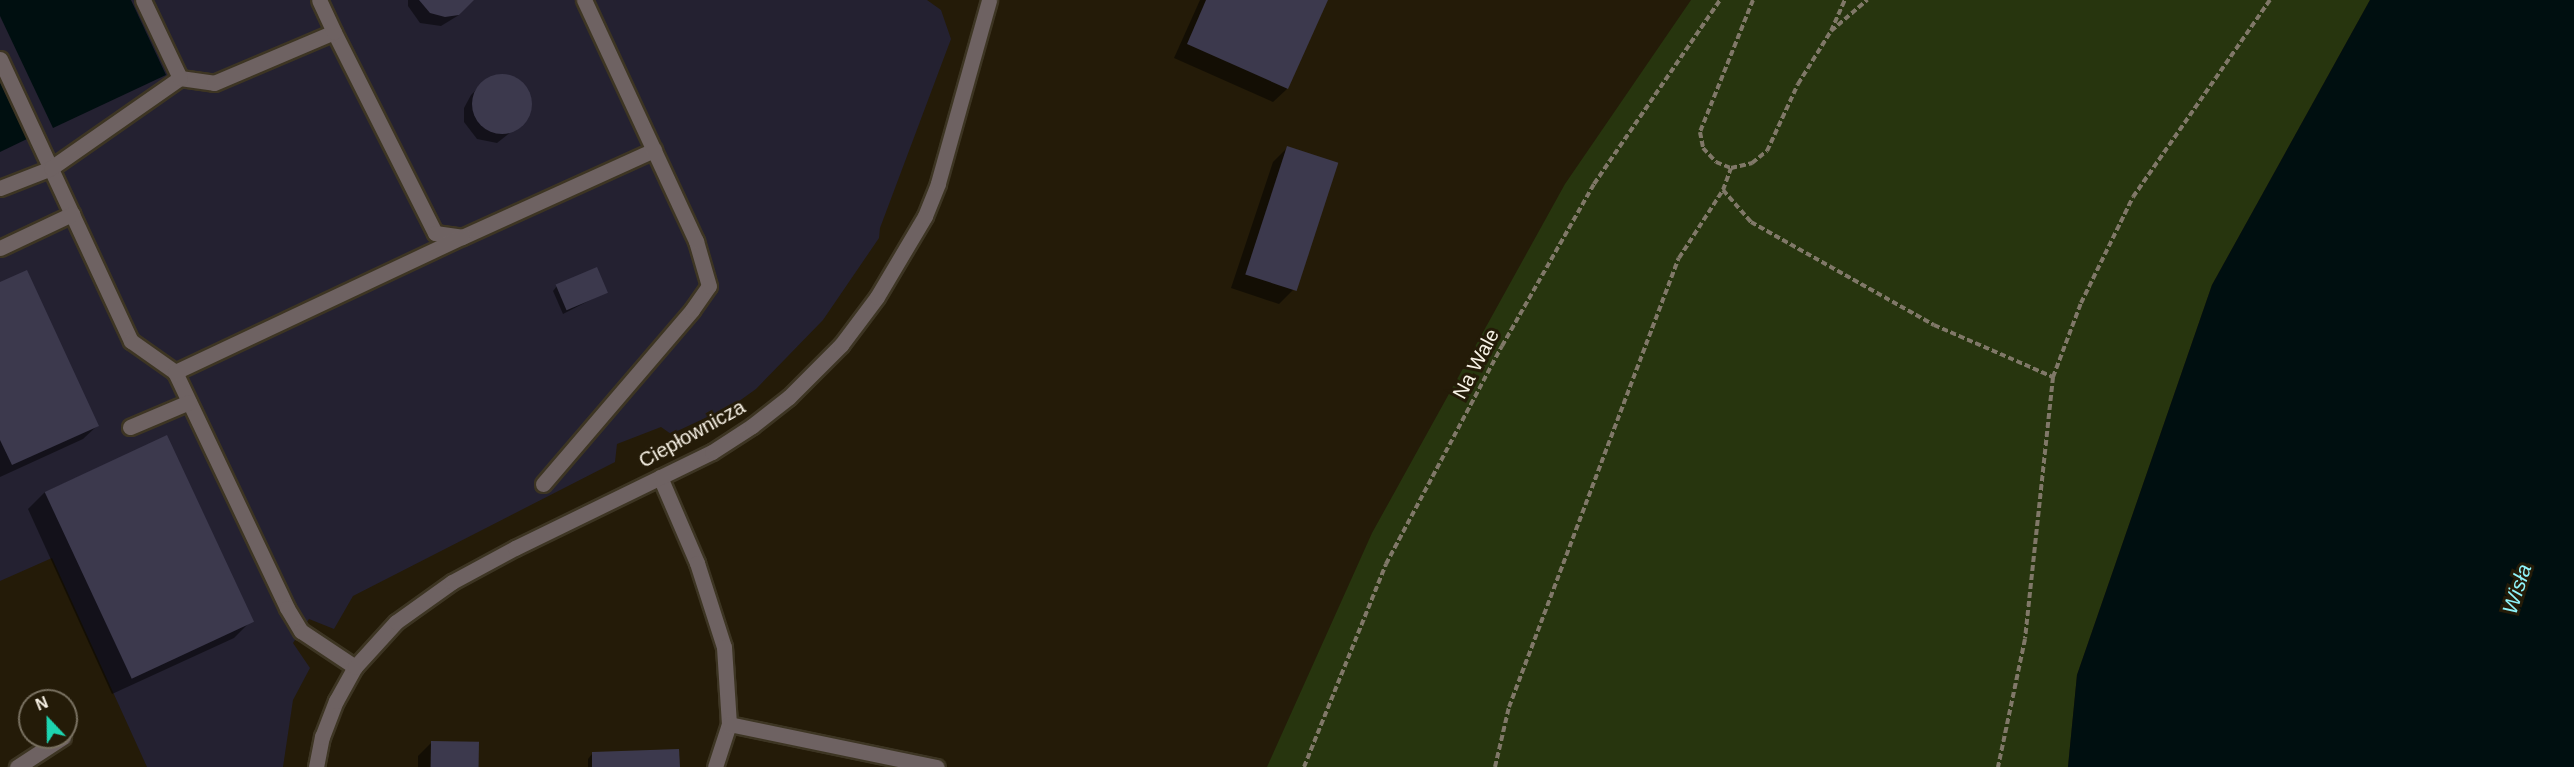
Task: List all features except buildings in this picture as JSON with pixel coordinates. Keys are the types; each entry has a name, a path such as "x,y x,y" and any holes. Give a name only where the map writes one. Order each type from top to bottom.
{"street":[{"path":"143,0 180,78"},
{"path":"319,0 435,233 462,237"},
{"path":"543,484 692,310 709,286 696,241 584,0"},
{"name":"Ciepłownicza","path":"316,767 322,737 336,701 355,667 396,622 452,582 712,452 789,398 842,345 877,297 908,247 938,183 989,0"},
{"path":"0,188 51,168 180,78 214,83 334,33"},
{"path":"0,59 131,341 175,372 287,608 301,631 355,667"},
{"path":"175,372 462,237 654,150"},
{"path":"0,248 72,214"},
{"path":"130,427 189,402"},
{"path":"660,477 697,563 724,647 729,724 715,767"},
{"path":"729,724 937,767"},
{"path":"17,767 45,749"}],"path":[{"name":"Na Wale","path":"1304,767 1386,564 1502,346 1594,184 1720,0"},
{"path":"1753,0 1700,132 1703,148 1716,162 1731,168 1752,163 1767,151 1797,84 1831,31 1845,0"},
{"path":"1831,31 1867,0"},
{"path":"1998,767 2025,639 2053,377 2081,303 2133,197 2270,0"},
{"path":"1495,767 1509,707 1679,258 1723,189 1731,168"},
{"path":"1723,189 1751,222 1934,325 2053,377"}],"shaded area":[{"path":"0,0 927,0 941,10 951,39 880,228 879,238 823,320 756,389 735,404 671,434 661,427 617,444 615,462 353,596 334,629 309,619 293,643 310,668 293,700 283,767 147,767 52,558 0,581"}],"green space":[{"path":"1691,0 2370,0 2212,285 2077,675 2068,767 1267,767 1372,533 1565,184"}],"water":[{"path":"0,0 131,0 166,75 53,128 0,16"},
{"name":"Wisła","path":"2370,0 2574,0 2574,767 2068,767 2077,675 2212,285"},
{"path":"0,82 27,139 0,152"}]}
